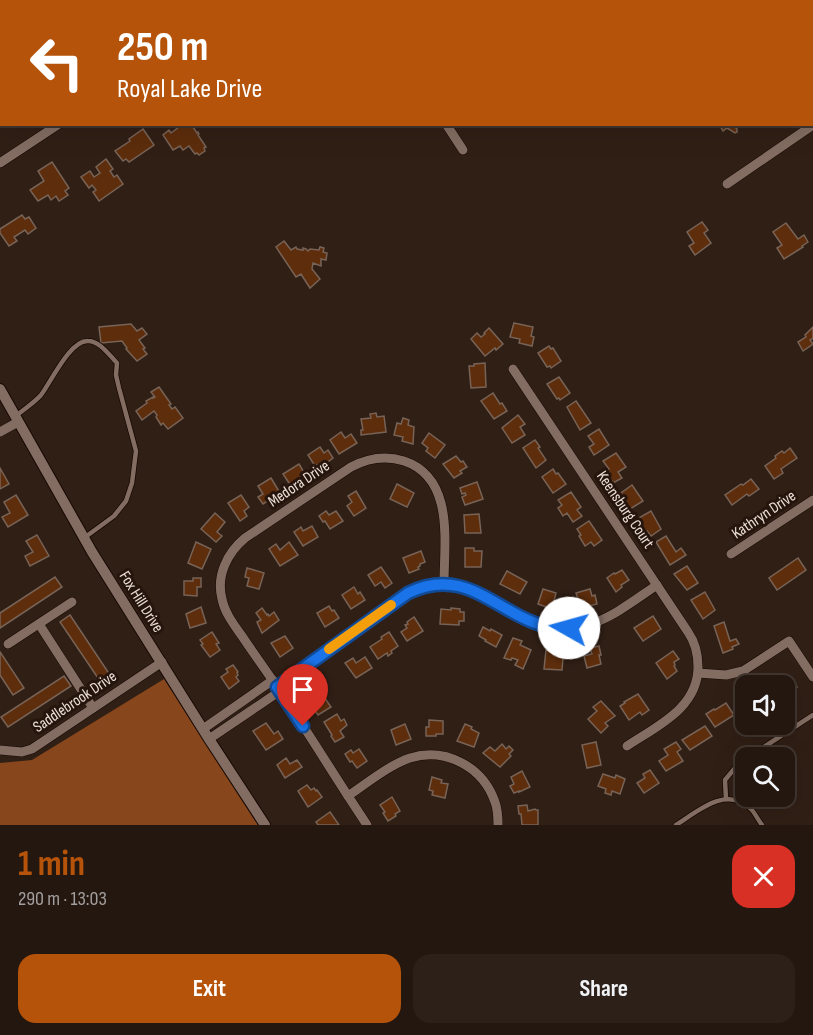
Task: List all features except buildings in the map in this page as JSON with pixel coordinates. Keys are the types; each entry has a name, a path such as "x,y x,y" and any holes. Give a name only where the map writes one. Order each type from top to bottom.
{"street":[{"path":"0,163 55,126"},
{"path":"447,126 463,150"},
{"path":"727,184 812,126"},
{"name":"Keensburg Court","path":"513,369 691,636 697,652 698,673"},
{"name":"Fox Hill Drive","path":"0,389 84,538 265,825"},
{"path":"0,432 17,419"},
{"name":"Medora Drive","path":"367,825 226,611 220,590 224,565 234,548 245,538 351,467 369,459 393,458 416,467 430,480 440,498 443,510 444,584"},
{"name":"Kathryn Drive","path":"731,554 813,500"},
{"path":"206,734 408,593 425,586 444,584 460,586 533,622 544,626 565,628 585,626 600,621 657,585"},
{"path":"9,644 72,602"},
{"path":"39,624 93,708"},
{"path":"627,746 684,706 692,692 698,673 726,675 742,671 789,641 813,676"},
{"name":"Saddlebrook Drive","path":"0,750 22,752 32,749 162,662"},
{"path":"348,796 406,759 426,755 443,756 473,769 484,781 496,803 498,825"}],"lane":[{"path":"17,419 41,395 65,359 80,342 89,340 98,344 117,363 116,375 136,451 132,483 126,501 114,516 84,538"},
{"path":"763,747 813,714"},
{"path":"726,799 725,780 735,768"},
{"path":"676,825 714,801 726,799 739,802 751,809 762,825"}],"shaded area":[{"path":"164,679 258,825 0,825 0,763 32,760"}],"slow traffic":[{"path":"329,649 391,605"}],"route":[{"path":"303,726 277,687 408,593 419,588 444,584 467,588 525,619 552,628 569,628"}]}
